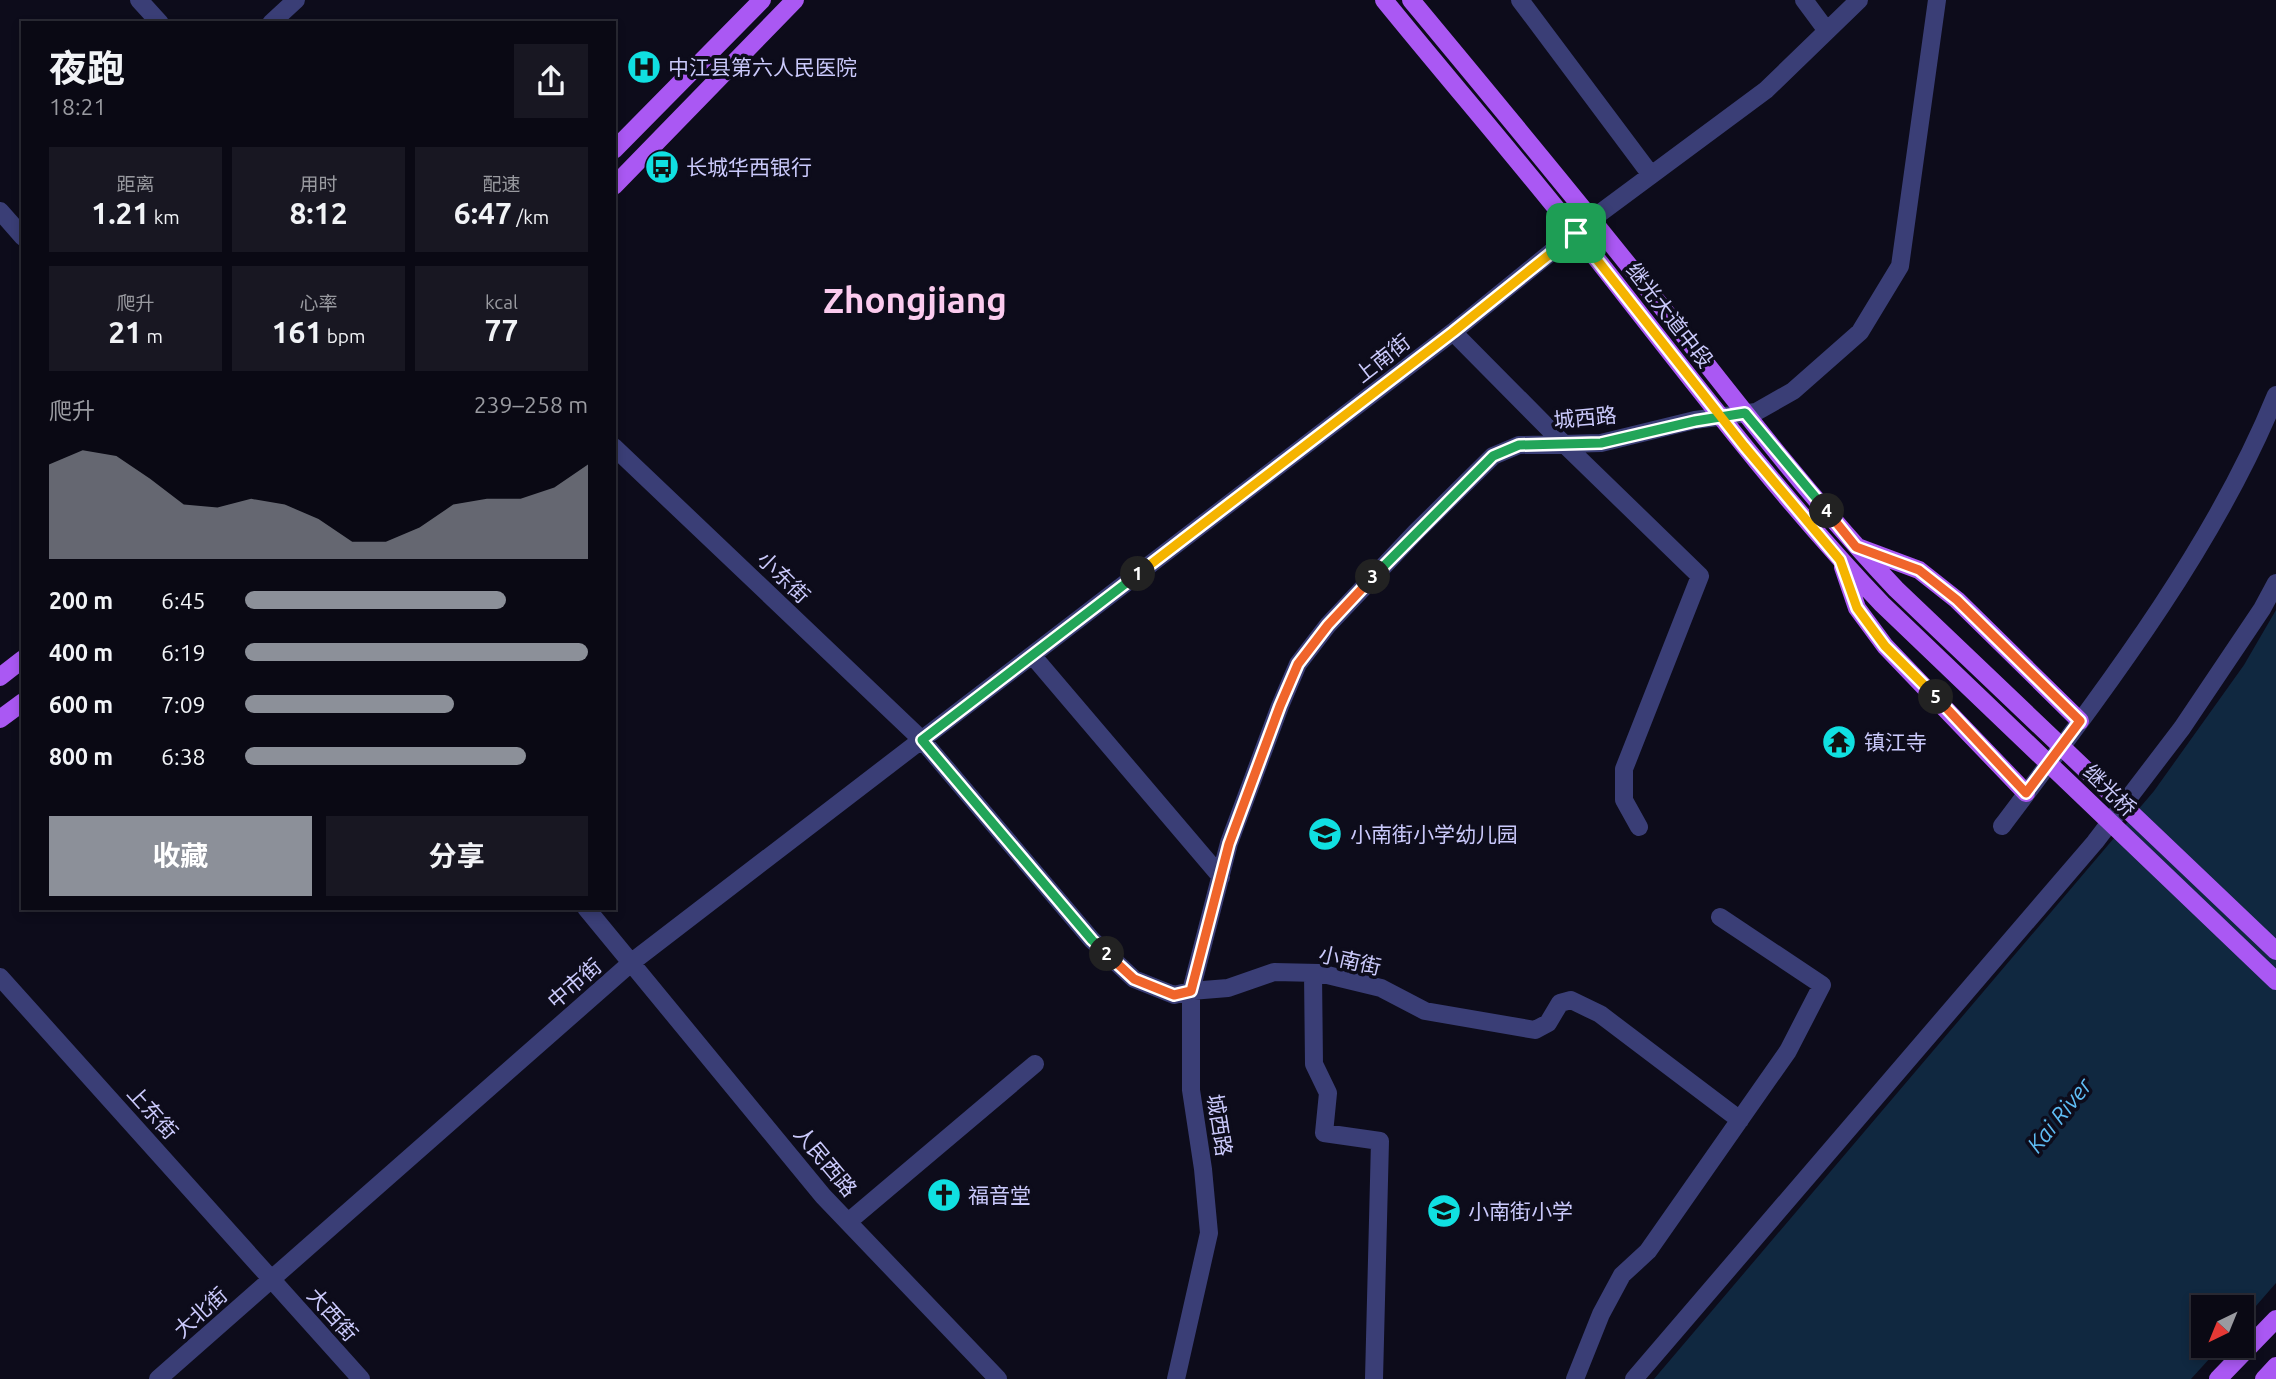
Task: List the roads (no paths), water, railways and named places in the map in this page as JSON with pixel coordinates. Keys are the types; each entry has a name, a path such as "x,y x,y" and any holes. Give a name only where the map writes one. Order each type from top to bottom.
{"main road":[{"path":"616,148 762,0"},
{"path":"616,184 795,0"},
{"name":"继光大道中段","path":"1384,0 1840,560"},
{"name":"继光大道中段","path":"1411,0 1592,219 1745,413 1856,547"},
{"path":"1856,547 1919,570 1957,600 2080,721"},
{"name":"继光桥","path":"1856,547 1896,589 2276,951"},
{"path":"1840,560 1857,608 1885,646 2026,793"},
{"name":"继光桥","path":"1840,560 1882,604 2276,981"},
{"path":"0,677 21,661"},
{"path":"0,719 21,703"},
{"path":"2218,1379 2276,1320"},
{"path":"2264,1379 2276,1366"}],"street":[{"path":"139,0 158,21"},
{"path":"273,21 296,0"},
{"path":"1520,0 1651,175"},
{"path":"1804,0 1827,31"},
{"name":"上南街","path":"922,740 1453,332 1592,219 1766,90 1859,0"},
{"name":"城西路","path":"1176,1379 1209,1233 1191,1090 1191,991 1229,844 1298,664 1328,625 1493,456 1519,445 1601,443 1721,416 1756,412 1793,391 1860,332 1900,267 1937,0"},
{"path":"0,211 21,235"},
{"path":"1453,332 1700,576 1624,769 1624,800 1639,827"},
{"path":"2002,825 2080,721 2182,574 2258,441 2276,395"},
{"name":"小东街","path":"616,449 922,740"},
{"path":"1634,1379 2095,842 2182,728 2262,610 2276,583"},
{"path":"1032,655 1221,877"},
{"name":"中市街","path":"272,1278 632,962 922,740"},
{"name":"小南街","path":"922,740 1092,940 1134,979 1174,995 1228,988 1274,972 1313,973 1381,988 1426,1011 1535,1030 1548,1023 1560,1003 1571,1000 1600,1014 1740,1120"},
{"name":"人民西路","path":"588,910 814,1185 998,1379"},
{"path":"1575,1379 1601,1314 1622,1275 1648,1251 1788,1051 1822,985 1720,916"},
{"path":"1313,973 1314,1064 1328,1093 1324,1133 1380,1141 1374,1379"},
{"name":"上东街","path":"0,977 272,1278"},
{"path":"848,1222 1035,1064"},
{"name":"大北街","path":"158,1379 272,1278"},
{"name":"大西街","path":"272,1278 361,1379"}],"water":[{"name":"Kai River","path":"2276,610 2276,1283 2254,1308 2254,1295 2191,1295 2191,1358 2210,1358 2191,1379 1654,1379 2154,791 2244,665"}],"place":[{"name":"中江县第六人民医院","path":"644,67"},
{"name":"长城华西银行","path":"662,167"},
{"name":"镇江寺","path":"1839,742"},
{"name":"小南街小学幼儿园","path":"1325,834"},
{"name":"福音堂","path":"944,1195"},
{"name":"小南街小学","path":"1444,1211"}],"district":[{"name":"Zhongjiang","path":"915,300"}]}
